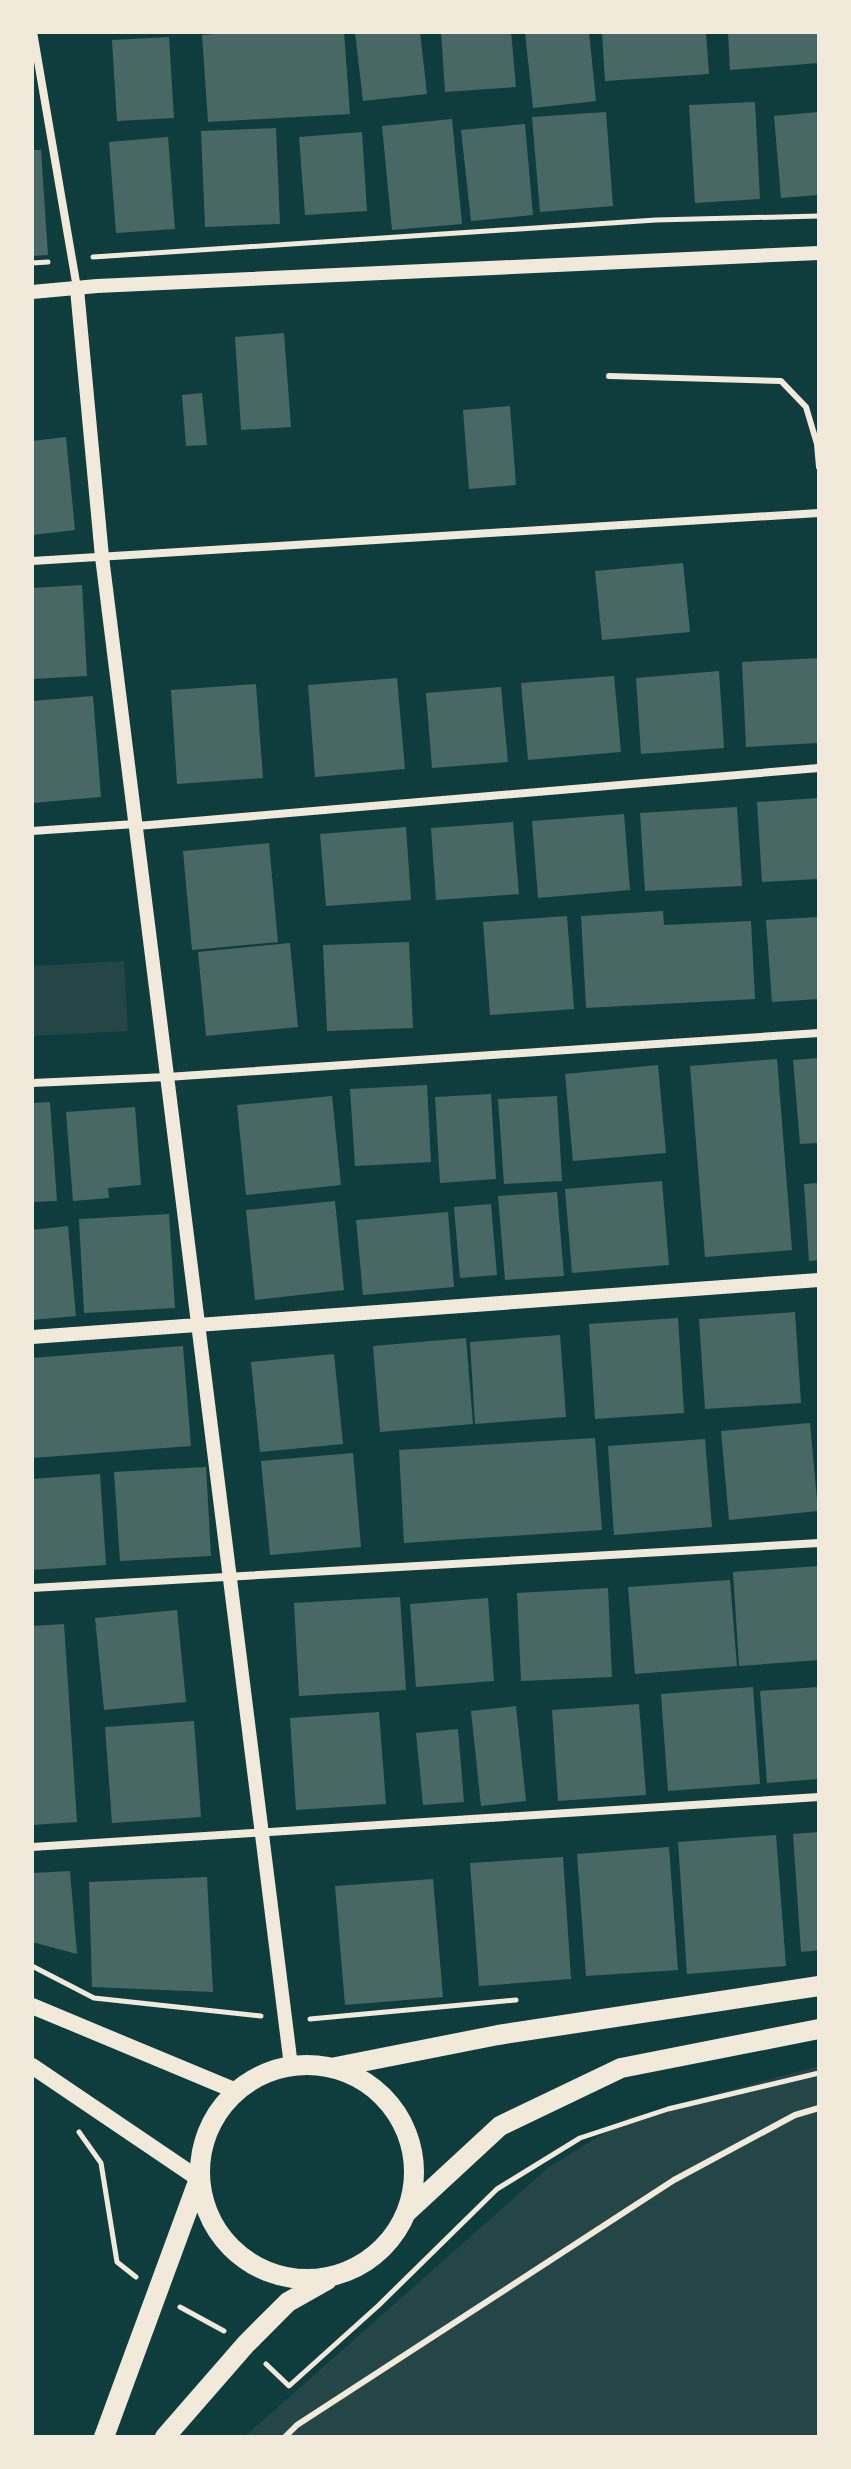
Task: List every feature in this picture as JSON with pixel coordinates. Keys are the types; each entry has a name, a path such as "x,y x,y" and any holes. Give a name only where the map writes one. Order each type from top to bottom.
{"main road":[{"path":"331,2068 498,2035 819,1986"},
{"path":"32,2006 236,2091"},
{"path":"165,2437 246,2344 288,2302 366,2261 390,2240 406,2213 500,2126 621,2068 819,2029"},
{"path":"32,2066 199,2179 209,2214 222,2238 245,2260 274,2274 290,2277 305,2279 337,2275"},
{"path":"104,2437 199,2179 202,2147 215,2117 236,2091 262,2075 291,2066 331,2068 366,2082 392,2107 409,2140 414,2177 406,2213"}],"street":[{"path":"33,32 77,289 102,557 291,2066"},
{"path":"32,292 819,253"},
{"path":"32,561 819,513"},
{"path":"32,831 153,825 819,768"},
{"path":"32,1083 167,1077 819,1033"},
{"path":"32,1337 819,1280"},
{"path":"32,1588 819,1543"},
{"path":"32,1847 819,1797"}],"lane":[{"path":"609,376 781,381 806,407 817,444 819,467"},
{"path":"285,2437 297,2425 674,2180 795,2115 819,2108"}],"path":[{"path":"72,259 656,220 819,216"},
{"path":"32,1966 94,1998 263,2016"},
{"path":"74,2124 101,2163 117,2262 156,2293 246,2344 289,2386 379,2305 497,2189 580,2138 668,2109 819,2073"}],"shaded area":[{"path":"124,961 128,1031 32,1036 32,966"},
{"path":"819,2066 819,2437 244,2437 549,2167 629,2118"}],"building":[{"path":"344,32 350,114 208,122 202,35"},
{"path":"355,32 420,32 427,94 363,101"},
{"path":"441,32 511,32 516,87 445,92"},
{"path":"525,32 589,32 596,101 533,108"},
{"path":"602,32 706,32 709,74 605,81"},
{"path":"728,32 819,32 819,63 730,70"},
{"path":"169,37 174,118 117,121 112,40"},
{"path":"755,102 760,199 695,203 689,105"},
{"path":"606,112 613,206 540,212 532,117"},
{"path":"819,112 819,195 781,198 774,116"},
{"path":"452,119 462,224 392,230 382,126"},
{"path":"525,124 533,215 471,221 461,130"},
{"path":"276,128 280,224 205,227 201,131"},
{"path":"362,132 367,211 305,215 299,137"},
{"path":"168,137 175,229 116,233 109,142"},
{"path":"32,150 41,150 48,255 32,256"},
{"path":"284,333 291,427 241,430 235,337"},
{"path":"202,393 207,445 186,446 182,395"},
{"path":"510,406 516,485 469,489 463,410"},
{"path":"66,437 75,530 32,535 32,441"},
{"path":"683,563 690,632 602,640 595,571"},
{"path":"82,585 87,676 32,679 32,588"},
{"path":"819,658 819,743 746,747 742,662"},
{"path":"719,671 724,748 641,754 636,678"},
{"path":"614,676 621,752 528,760 521,683"},
{"path":"397,678 405,769 315,777 308,685"},
{"path":"256,684 263,778 177,784 171,690"},
{"path":"501,687 508,762 432,768 426,693"},
{"path":"93,696 101,797 32,803 32,701"},
{"path":"819,798 819,879 762,882 757,802"},
{"path":"737,807 742,886 645,891 640,813"},
{"path":"624,814 630,890 538,898 532,821"},
{"path":"513,822 519,894 436,900 431,828"},
{"path":"406,827 411,900 326,906 320,834"},
{"path":"269,843 278,942 192,950 183,851"},
{"path":"663,911 664,925 751,921 755,999 586,1008 581,916"},
{"path":"567,916 574,1009 490,1015 483,922"},
{"path":"819,917 819,999 772,1002 766,920"},
{"path":"409,942 413,1028 327,1031 323,945"},
{"path":"290,943 298,1027 206,1036 198,952"},
{"path":"819,1058 819,1143 800,1144 793,1060"},
{"path":"777,1059 792,1250 705,1257 690,1066"},
{"path":"658,1065 666,1153 573,1161 565,1074"},
{"path":"427,1085 431,1162 355,1166 350,1089"},
{"path":"491,1094 496,1179 440,1183 435,1097"},
{"path":"332,1096 341,1185 246,1195 237,1105"},
{"path":"557,1096 562,1181 504,1184 498,1099"},
{"path":"50,1102 57,1201 32,1202 32,1103"},
{"path":"135,1107 141,1185 108,1188 109,1198 73,1201 66,1112"},
{"path":"662,1181 669,1265 572,1273 565,1189"},
{"path":"819,1183 819,1260 809,1261 804,1184"},
{"path":"557,1192 564,1276 505,1280 498,1196"},
{"path":"335,1201 344,1290 255,1300 246,1210"},
{"path":"491,1204 497,1275 460,1278 454,1207"},
{"path":"448,1212 454,1287 363,1295 356,1220"},
{"path":"169,1214 175,1308 84,1313 79,1219"},
{"path":"68,1226 76,1316 32,1320 32,1230"},
{"path":"795,1312 801,1403 705,1409 699,1319"},
{"path":"678,1318 684,1413 595,1419 589,1324"},
{"path":"560,1335 566,1417 475,1424 470,1342"},
{"path":"466,1338 473,1424 380,1432 373,1346"},
{"path":"183,1346 191,1446 32,1458 32,1358"},
{"path":"334,1354 343,1444 260,1452 251,1362"},
{"path":"810,1423 818,1511 729,1520 721,1431"},
{"path":"595,1438 602,1530 404,1543 399,1450"},
{"path":"705,1439 712,1527 614,1535 608,1446"},
{"path":"353,1453 361,1547 270,1555 261,1461"},
{"path":"206,1467 211,1556 120,1561 114,1472"},
{"path":"100,1474 106,1565 32,1570 32,1479"},
{"path":"819,1566 819,1660 739,1666 733,1572"},
{"path":"730,1580 737,1666 635,1674 628,1587"},
{"path":"608,1588 612,1677 521,1681 517,1593"},
{"path":"400,1597 406,1690 299,1696 294,1603"},
{"path":"488,1598 494,1681 416,1687 410,1604"},
{"path":"177,1610 186,1702 104,1710 95,1618"},
{"path":"64,1624 77,1822 32,1825 32,1626"},
{"path":"753,1687 760,1784 668,1791 661,1694"},
{"path":"819,1687 819,1779 767,1783 760,1691"},
{"path":"639,1704 646,1795 558,1801 552,1710"},
{"path":"516,1706 526,1801 481,1806 471,1711"},
{"path":"379,1712 386,1804 296,1810 290,1718"},
{"path":"194,1721 201,1817 112,1823 105,1727"},
{"path":"458,1729 464,1802 423,1805 416,1733"},
{"path":"819,1832 819,1950 801,1952 793,1834"},
{"path":"776,1835 786,1966 687,1974 678,1842"},
{"path":"669,1847 678,1970 586,1976 577,1854"},
{"path":"563,1857 571,1979 479,1986 470,1863"},
{"path":"70,1871 77,1954 32,1942 32,1873"},
{"path":"207,1877 213,1992 92,1987 89,1882"},
{"path":"433,1879 443,1997 345,2005 335,1886"}]}
